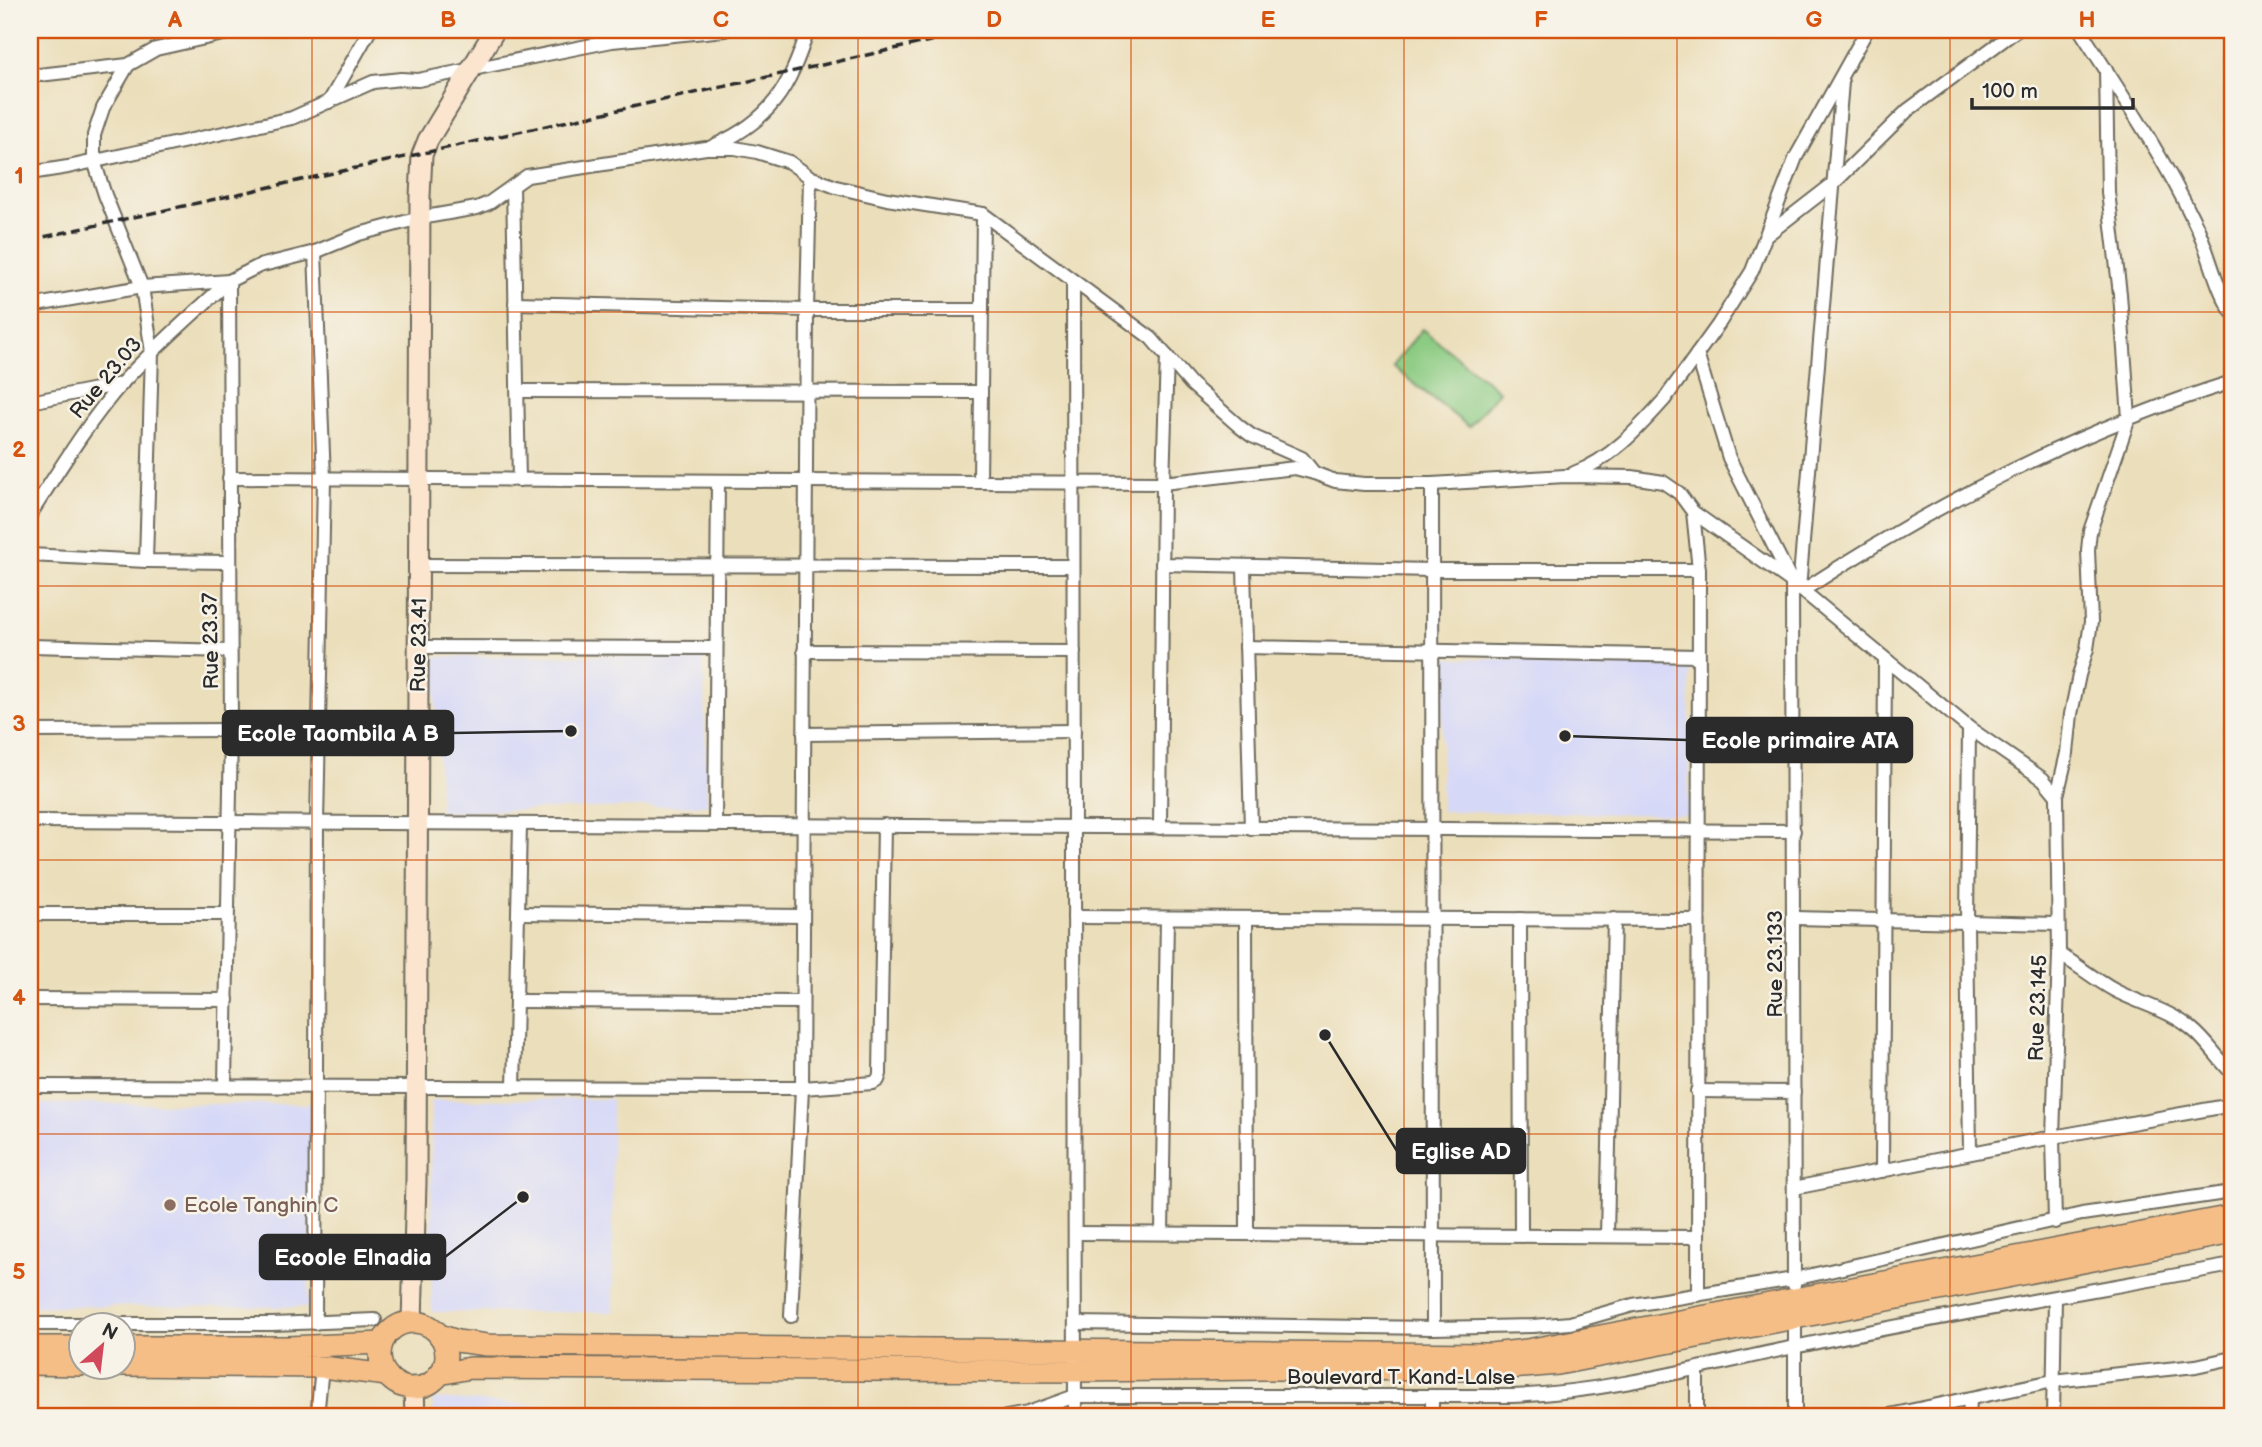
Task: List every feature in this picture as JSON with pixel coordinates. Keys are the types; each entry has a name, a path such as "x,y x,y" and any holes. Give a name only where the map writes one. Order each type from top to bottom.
{"main road":[{"path":"387,1376 380,1354 382,1343 394,1327 412,1322 422,1323 439,1335 457,1341 487,1345 1075,1361 1266,1369 1488,1370 1558,1364 1794,1309 2232,1216"},
{"path":"1794,1309 2232,1233"},
{"path":"136,1365 322,1367 387,1376 404,1386 414,1387 432,1381 439,1374 446,1354 439,1335"},
{"path":"136,1347 382,1343"},
{"path":"30,1347 66,1347"},
{"path":"439,1374 470,1368 1075,1361"},
{"path":"30,1364 66,1365"}],"street":[{"path":"30,76 128,65 156,49 241,30"},
{"path":"328,103 370,30"},
{"name":"Rue 23.41","path":"412,1322 417,1086 416,825 422,155 428,140 495,30"},
{"path":"30,173 292,118 373,82 418,80 612,41 724,30"},
{"path":"706,148 742,131 758,119 785,90 808,30"},
{"path":"1565,476 1590,467 1607,456 1664,400 1738,295 1757,260 1796,158 1867,30"},
{"path":"1767,235 1834,183 1908,110 2018,30"},
{"path":"2080,30 2165,167 2206,245 2223,298 2232,312"},
{"path":"128,65 103,108 94,135 94,161 142,287 152,352 146,561"},
{"path":"2106,69 2107,182 2120,294 2129,418"},
{"name":"Rue 23.133","path":"1795,1417 1794,831 1798,587 1842,78"},
{"path":"30,306 142,287 229,281 258,266 315,252 359,234 420,218 477,208 489,203 527,176 706,148 736,148 789,162 810,177 836,187 887,199 984,214 1151,338 1191,384 1240,427 1262,441 1302,458 1314,472"},
{"path":"791,1316 802,1088 806,392 810,177"},
{"path":"513,186 519,480"},
{"path":"981,482 984,214"},
{"path":"315,252 324,479 317,823 315,1323"},
{"name":"Rue 23.03","path":"30,515 78,442 122,384 152,352 229,281"},
{"name":"Rue 23.37","path":"225,1085 231,730 229,281"},
{"path":"1073,281 1075,1417"},
{"path":"515,303 807,310 982,310"},
{"path":"1697,354 1728,458 1798,587"},
{"path":"1160,828 1163,482 1167,356"},
{"path":"1798,587 1913,522 2078,440 2129,418 2232,382"},
{"path":"30,402 122,384"},
{"path":"517,391 981,392"},
{"name":"Rue 23.145","path":"2055,1222 2053,1137 2059,954 2057,796 2091,622 2088,559 2090,531 2129,418"},
{"path":"229,478 1073,483 1163,482 1295,468 1335,481 1364,484 1432,484 1565,476 1663,482 1679,494 1693,512 1798,587 1969,728 2043,779 2057,796"},
{"path":"715,824 718,481"},
{"path":"1432,484 1433,1328"},
{"path":"1693,512 1699,570 1698,1294"},
{"path":"30,555 229,562"},
{"path":"1162,564 1432,570 1699,570"},
{"path":"419,565 1073,566"},
{"path":"1244,567 1251,829"},
{"path":"30,646 230,651"},
{"path":"419,647 716,648"},
{"path":"1246,647 1698,656"},
{"path":"804,651 1074,652"},
{"path":"1882,1171 1885,660"},
{"path":"1969,728 1966,923 1970,1153"},
{"path":"30,731 231,730"},
{"path":"804,734 1074,731"},
{"path":"30,821 1794,831"},
{"path":"514,1088 520,825"},
{"path":"30,1086 802,1088 873,1083 880,1077 884,825"},
{"path":"519,913 803,916"},
{"path":"30,914 227,914"},
{"path":"1074,917 1698,919"},
{"path":"1162,1233 1167,918"},
{"path":"1246,918 1247,1234"},
{"path":"1794,918 2059,924"},
{"path":"1520,919 1521,1236"},
{"path":"1607,1236 1614,919"},
{"path":"2059,954 2116,991 2154,1006 2179,1020 2205,1041 2232,1073"},
{"path":"30,999 227,1000"},
{"path":"517,1001 802,1002"},
{"path":"1697,1091 1794,1092"},
{"path":"1794,1188 2232,1105"},
{"path":"1075,1323 1433,1328 1570,1323 1633,1305 1794,1279 2082,1214 2232,1192"},
{"path":"1075,1233 1697,1237"},
{"name":"Boulevard T. Kand-Lalse","path":"1006,1417 1028,1413 1075,1396 1542,1395 1610,1386 1794,1347 2232,1265"},
{"path":"2053,1417 2055,1298"},
{"path":"30,1324 315,1323 375,1320"},
{"path":"1882,1417 2053,1381 2196,1366 2232,1358"},
{"path":"317,1417 322,1367"},
{"path":"1697,1369 1697,1417"},
{"path":"414,1387 415,1417"},
{"path":"1432,1397 1432,1417"},
{"path":"1969,1417 1970,1399"}],"shaded area":[{"path":"703,655 707,805 440,812 434,657"},
{"path":"1443,658 1690,662 1688,815 1441,811"},
{"path":"612,1099 613,1312 432,1312 431,1100"},
{"name":"Ecole Tanghin C","path":"30,1104 314,1104 308,1307 30,1306"},
{"path":"433,1399 734,1417 432,1417"}],"green space":[{"path":"1422,329 1499,391 1469,427 1392,366"}],"railway":[{"path":"30,240 980,30"}],"place":[{"name":"Ecole Taombila A B","path":"571,731"},
{"name":"Ecole primaire ATA","path":"1565,736"},
{"name":"Eglise AD","path":"1325,1035"},
{"name":"Ecoole Elnadia","path":"523,1197"},
{"name":"Ecole Tanghin C","path":"170,1205"}]}
